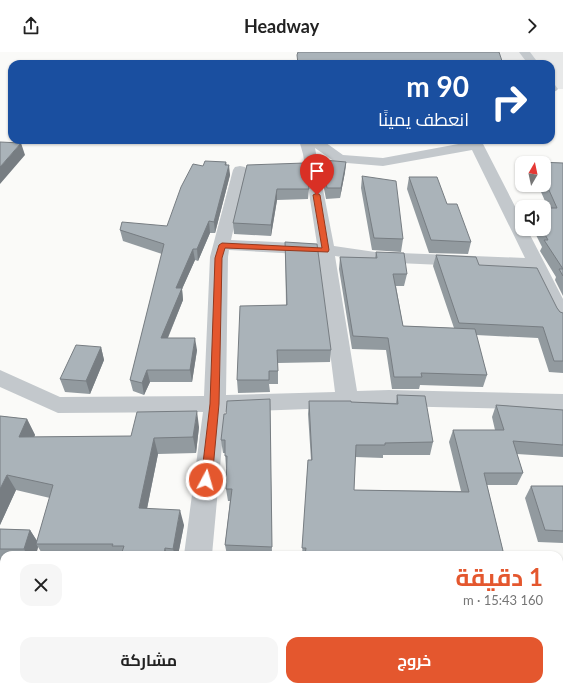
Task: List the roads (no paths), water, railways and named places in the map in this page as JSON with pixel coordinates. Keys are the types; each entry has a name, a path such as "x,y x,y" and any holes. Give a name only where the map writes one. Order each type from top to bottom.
{"street":[{"path":"524,52 531,60"},
{"path":"307,144 326,250 347,399"},
{"path":"319,144 340,159 383,162 471,144"},
{"path":"476,144 563,318"},
{"path":"198,551 215,404 218,258 240,170"},
{"path":"222,245 326,250 375,256 535,264"},
{"path":"0,378 58,405 215,404 389,398 563,402"}]}
